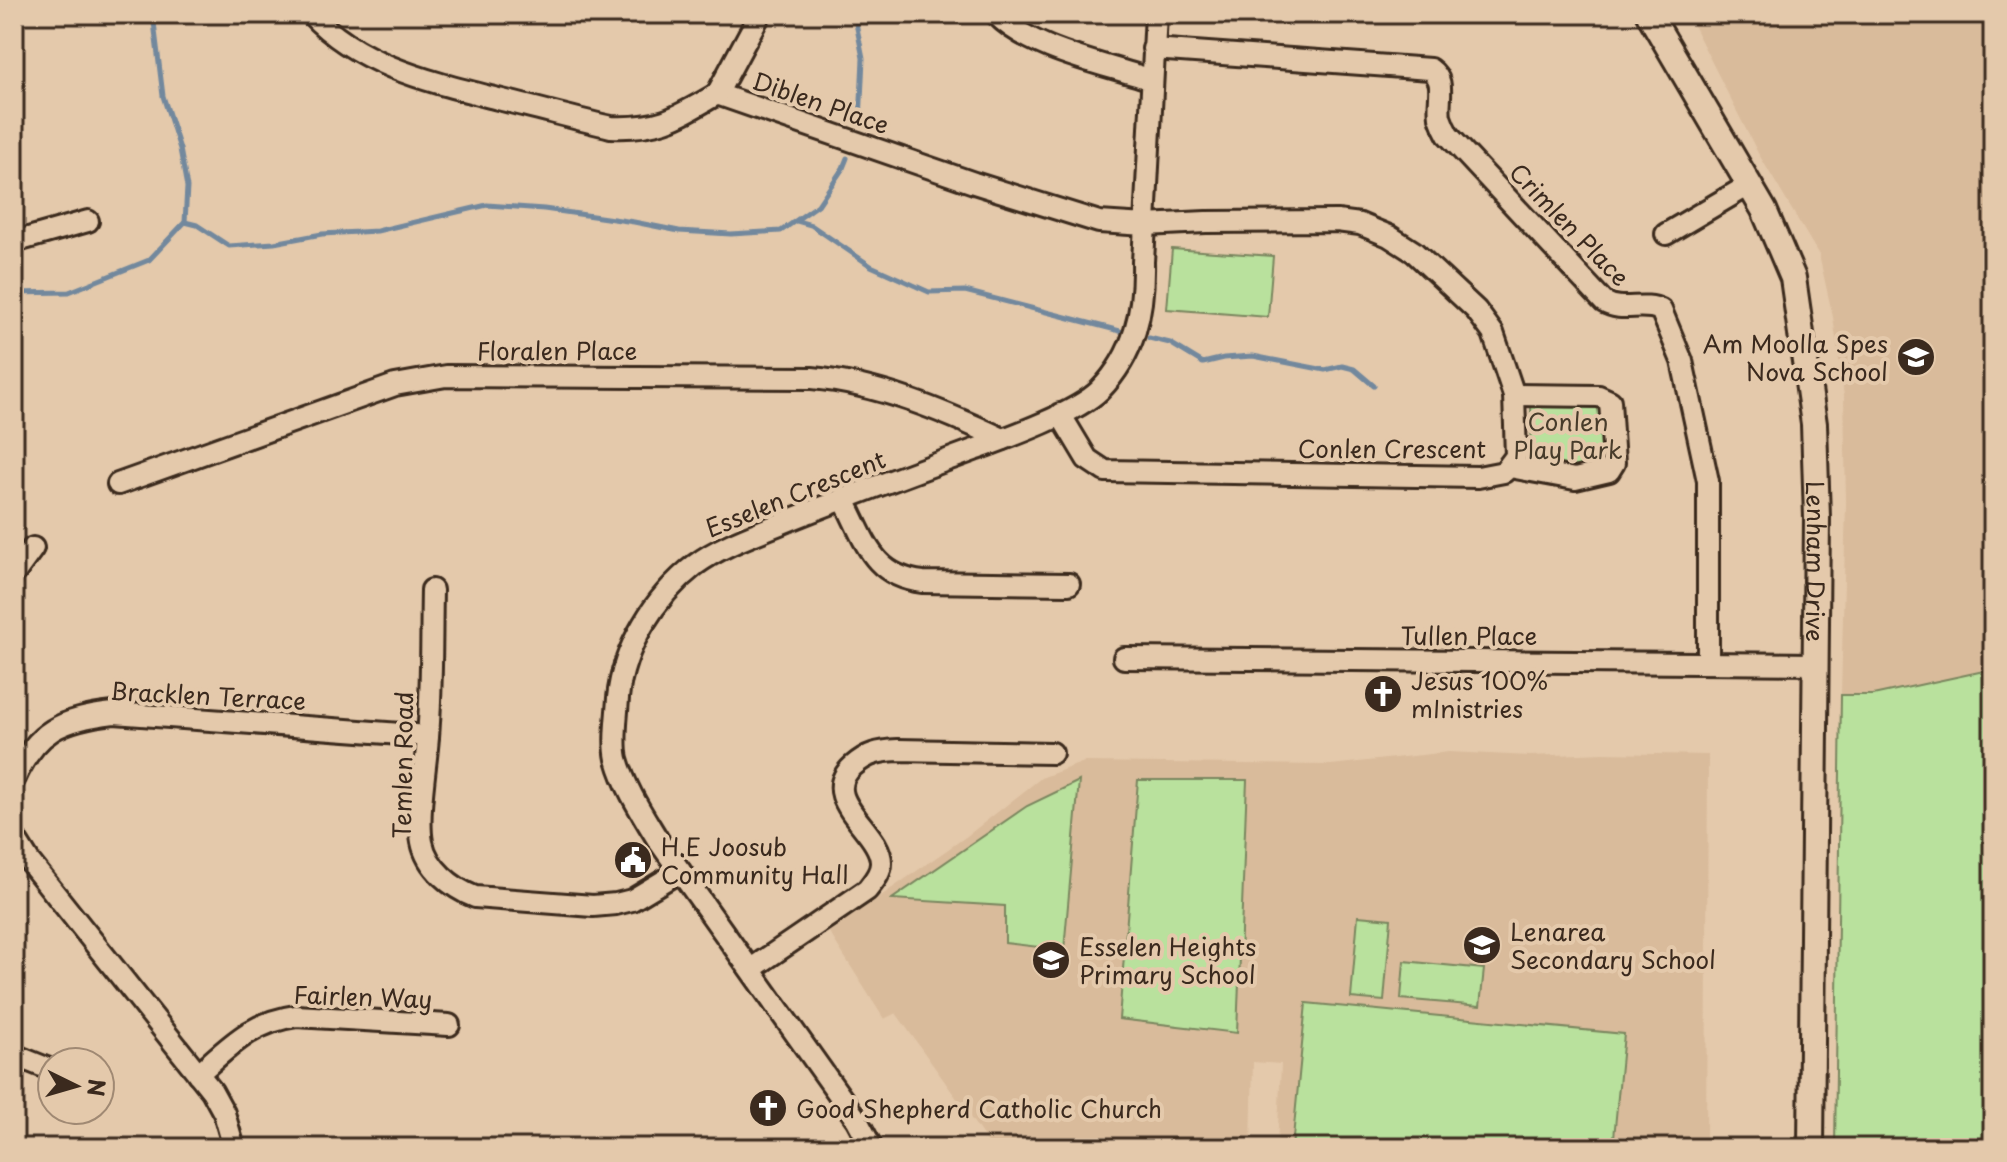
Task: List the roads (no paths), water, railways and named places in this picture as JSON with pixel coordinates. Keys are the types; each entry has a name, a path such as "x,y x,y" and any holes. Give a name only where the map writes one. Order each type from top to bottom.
{"street":[{"name":"Diblen Place","path":"311,14 334,34 398,71 429,82 611,127 658,125 717,94 974,183 1099,222 1145,225"},
{"path":"717,94 760,14"},
{"path":"996,14 1008,26 1032,41 1152,80"},
{"name":"Esselen Crescent","path":"872,1148 857,1120 658,840 631,793 617,757 620,678 630,648 646,619 692,567 714,552 1060,414 1097,393 1120,367 1137,331 1143,293 1156,14"},
{"name":"Lenham Drive","path":"1649,14 1764,210 1793,278 1804,344 1814,424 1817,518 1811,1148"},
{"name":"Crimlen Place","path":"1153,49 1430,69 1438,74 1441,84 1440,116 1448,135 1604,302 1618,308 1653,306 1661,310 1682,361 1708,481 1708,663"},
{"path":"1666,234 1749,185"},
{"path":"14,242 88,221"},
{"name":"Conlen Crescent","path":"1060,414 1087,459 1105,471 1478,477 1494,476 1510,467 1516,456 1514,395 1493,333 1476,310 1414,252 1389,236 1360,224 1337,221 1145,225"},
{"name":"Floralen Place","path":"118,484 395,385 446,376 673,376 843,381 960,419 1003,439"},
{"path":"1510,467 1575,479 1609,471 1614,463 1610,401 1599,396 1514,395"},
{"path":"843,498 878,563 900,579 1069,584"},
{"path":"14,574 33,548"},
{"name":"Temlen Road","path":"432,590 422,843 440,876 460,891 475,897 593,906 632,900 680,871"},
{"name":"Tullen Place","path":"1124,658 1814,664"},
{"name":"Bracklen Terrace","path":"14,780 32,747 54,729 79,717 114,713 428,736"},
{"path":"751,969 867,890 877,878 881,864 879,852 843,796 846,773 865,756 879,751 898,750 1052,753"},
{"path":"14,837 29,861 212,1091 224,1113 234,1148"},
{"name":"Fairlen Way","path":"198,1074 254,1027 273,1019 296,1016 449,1025"},
{"path":"14,1055 36,1064"}],"waterway":[{"path":"14,293 69,292 149,260 185,222 187,187 180,149 163,96 153,14"},
{"path":"859,14 856,23 863,58 860,122"},
{"path":"185,222 197,225 229,246 274,243 322,234 377,231 487,205 544,209 679,231 731,234 781,231 818,205 847,158"},
{"path":"797,221 811,225 871,266 929,292 965,291 1120,331"},
{"path":"1149,338 1170,343 1203,363 1253,356 1325,370 1342,366 1354,369 1374,386"}],"place":[{"name":"Am Moolla Spes Nova School","path":"1916,357"},
{"name":"Jesus 100% mInistries","path":"1383,694"},
{"name":"H.E Joosub Community Hall","path":"633,860"},
{"name":"Lenarea Secondary School","path":"1482,945"},
{"name":"Esselen Heights Primary School","path":"1051,960"},
{"name":"Good Shepherd Catholic Church","path":"768,1108"}],"park label":[{"name":"Conlen Play Park","path":"1568,435"}]}
